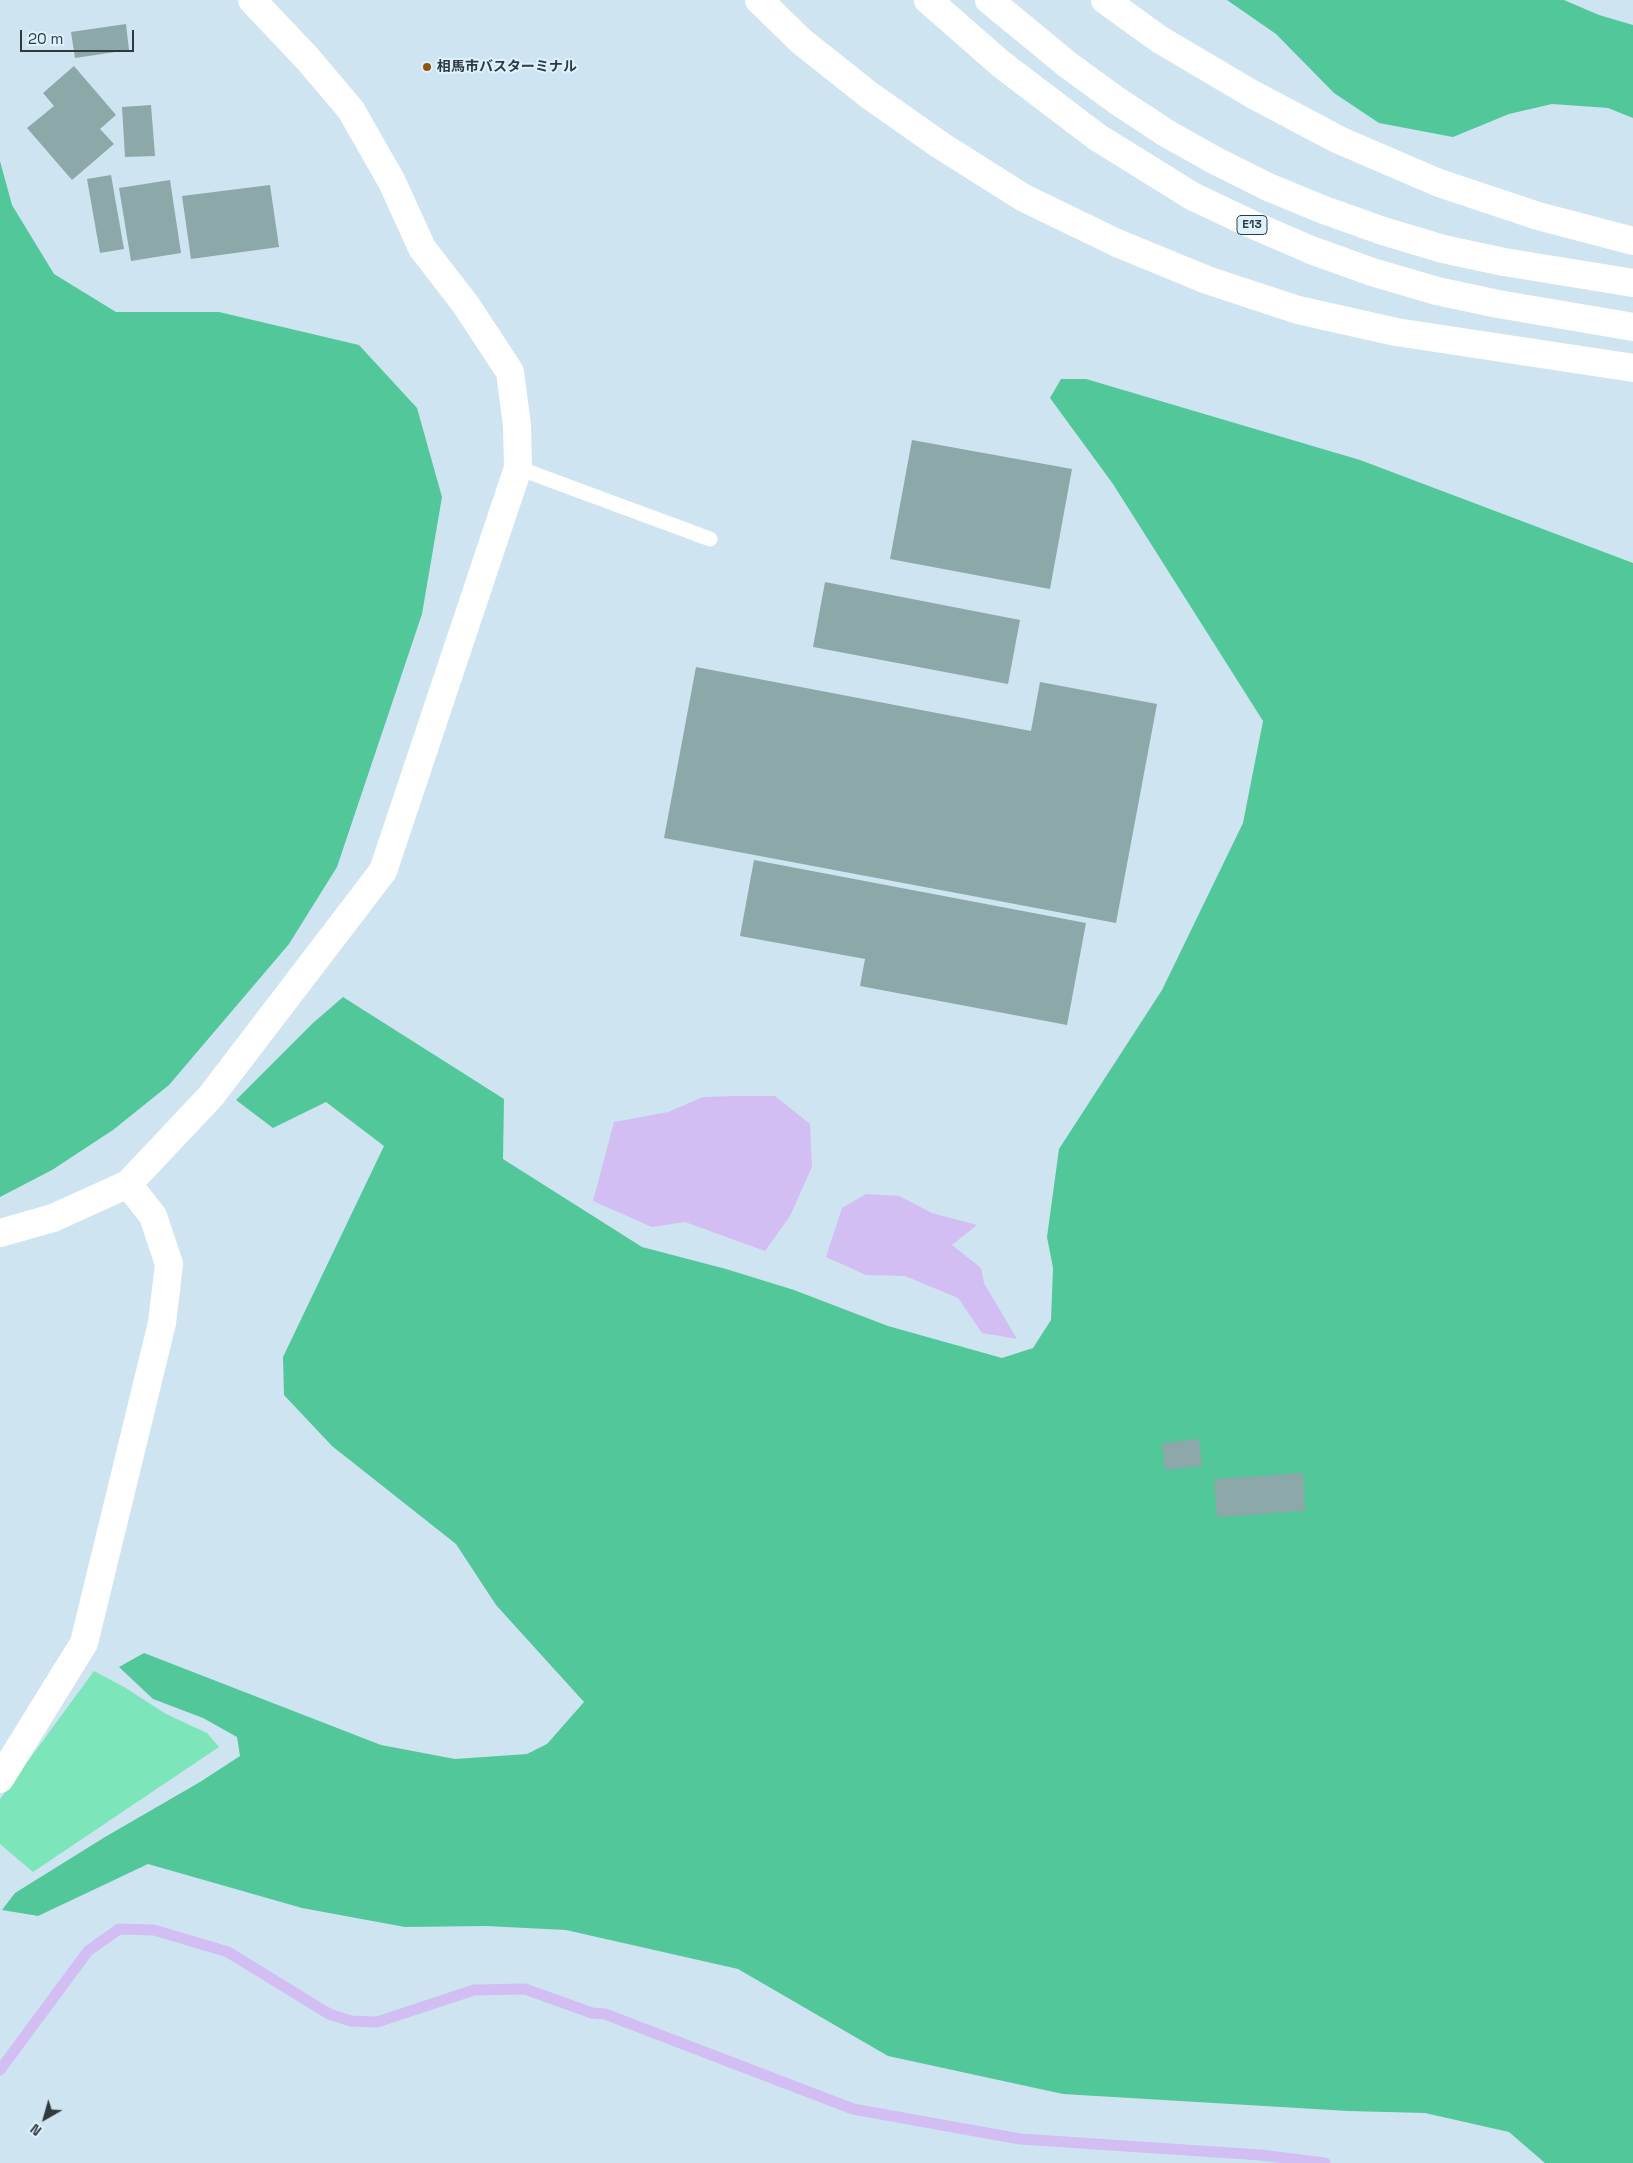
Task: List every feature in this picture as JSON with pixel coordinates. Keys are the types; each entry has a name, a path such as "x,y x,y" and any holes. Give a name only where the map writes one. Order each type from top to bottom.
{"main road":[{"path":"0,1233 54,1218 128,1184 211,1096 383,871 518,468 517,425 510,372 466,305 422,248 392,182 350,110 307,58 252,0"},
{"path":"759,0 801,41 869,95 940,146 1024,198 1126,247 1207,280 1298,310 1396,332 1633,368"},
{"name":"E13","path":"928,0 1001,64 1096,137 1192,196 1250,224 1311,250 1372,272 1437,291 1498,304 1633,327"},
{"path":"988,0 1068,66 1116,100 1166,133 1268,187 1366,225 1444,249 1504,262 1633,283"},
{"path":"1105,0 1159,39 1252,94 1339,140 1439,183 1538,216 1633,241"},
{"path":"0,1779 84,1643 162,1323 168,1264 153,1216 128,1184"}],"lane":[{"path":"518,468 710,539"}],"green space":[{"path":"1227,0 1564,0 1599,15 1633,25 1633,118 1608,108 1552,104 1509,114 1453,137 1379,123 1334,93 1276,34"},
{"path":"0,161 12,205 54,274 116,312 219,312 359,345 417,408 442,497 422,614 337,867 289,944 169,1085 113,1130 52,1170 0,1197"},
{"path":"1061,379 1086,379 1360,460 1633,563 1633,2163 1545,2163 1509,2132 1425,2113 1348,2111 1063,2094 888,2056 738,1969 566,1930 486,1926 405,1927 302,1908 148,1864 38,1916 2,1910 15,1893 240,1756 237,1737 203,1718 153,1699 119,1667 144,1653 381,1745 455,1759 527,1754 547,1744 584,1702 496,1605 456,1544 332,1446 284,1395 283,1357 384,1146 326,1102 273,1128 236,1100 313,1023 343,997 504,1099 503,1159 642,1247 726,1269 794,1290 888,1326 1002,1358 1033,1348 1051,1320 1053,1268 1047,1237 1059,1149 1162,990 1243,823 1263,721 1113,484 1050,398"},
{"path":"94,1671 124,1687 166,1714 207,1733 219,1747 33,1872 0,1844 0,1799"}],"shaded area":[{"path":"775,1096 810,1124 812,1167 790,1216 765,1251 685,1222 652,1227 593,1201 614,1122 668,1112 703,1097"},
{"path":"866,1194 899,1196 932,1213 977,1225 952,1245 981,1268 984,1283 1017,1339 982,1333 958,1298 905,1276 866,1275 826,1257 842,1208"}],"building":[{"path":"126,24 129,50 75,58 71,32"},
{"path":"74,66 116,115 100,129 114,144 72,180 27,128 54,106 43,93"},
{"path":"151,105 155,156 125,157 122,107"},
{"path":"111,175 124,249 100,253 87,179"},
{"path":"170,180 181,253 131,261 119,188"},
{"path":"270,185 279,247 191,259 182,196"},
{"path":"912,440 1072,469 1050,589 890,559"},
{"path":"825,582 1020,620 1008,684 813,647"},
{"path":"696,667 1031,731 1040,682 1157,704 1116,923 664,838"},
{"path":"754,860 1086,923 1067,1025 860,986 865,959 740,936"},
{"path":"1199,1439 1202,1466 1165,1470 1162,1443"},
{"path":"1303,1473 1305,1511 1217,1517 1214,1479"}],"waterway":[{"path":"0,2070 88,1951 119,1929 154,1930 228,1952 329,2014 351,2021 377,2022 474,1990 525,1989 592,2013 605,2014 853,2109 1020,2139 1261,2155 1325,2163"}],"place":[{"name":"相馬市バスターミナル","path":"427,67"}]}
